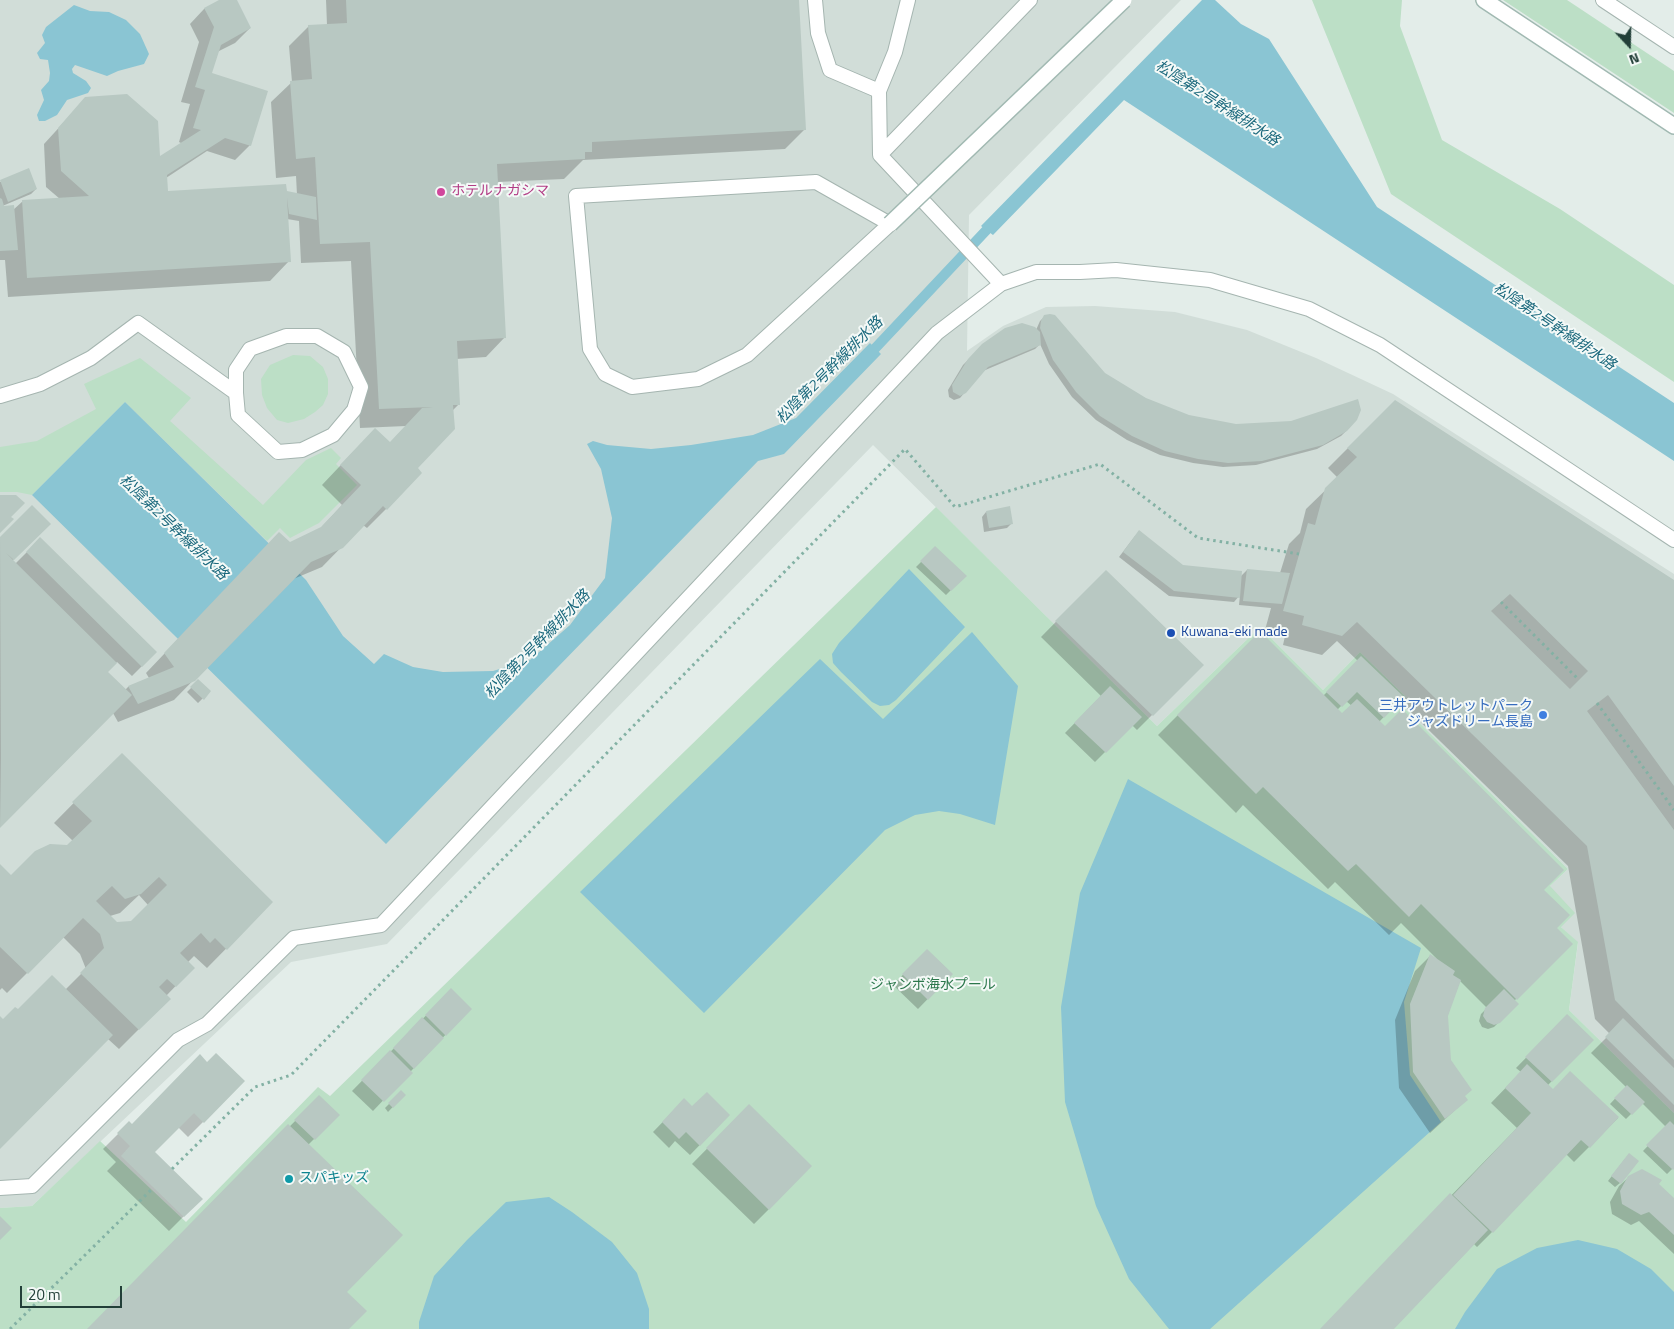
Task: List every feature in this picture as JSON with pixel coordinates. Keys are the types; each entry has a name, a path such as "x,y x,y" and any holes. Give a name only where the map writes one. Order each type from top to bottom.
{"street":[{"path":"890,224 1124,0"},
{"path":"1484,0 1674,126"}],"lane":[{"path":"815,0 818,33 830,70 878,91"},
{"path":"908,0 895,52 878,91 880,155 1001,284"},
{"path":"880,155 1030,0"},
{"path":"1603,0 1674,47"},
{"path":"816,182 890,224 747,355 698,379 632,387 605,374 590,350 576,196 816,182"},
{"path":"0,1188 32,1186 178,1040 207,1024 294,938 381,925 937,333 1001,284 1036,272 1116,270 1210,280 1309,309 1380,345 1674,540"},
{"path":"0,396 40,384 91,358 138,323 236,393 238,415 278,452 302,450 334,434 354,410 361,387 344,352 317,336 286,336 250,349 236,370 236,393"}],"path":[{"path":"172,1169 255,1087 291,1075 905,449 955,507 1100,464 1198,538 1299,554"},
{"path":"1501,602 1579,680"},
{"path":"1597,703 1674,810"},
{"path":"10,1329 153,1188"}],"shaded area":[{"path":"0,0 1181,0 969,215 967,351 1003,326 1046,307 1095,306 1175,312 1247,330 1316,358 1393,394 1674,574 1674,1113 1569,1010 1578,943 1561,927 1550,886 1568,869 1400,704 1406,697 1360,652 1323,690 1260,627 1157,726 873,445 387,944 291,962 32,1206 0,1208"}],"green space":[{"path":"1312,0 1402,0 1400,26 1442,140 1560,209 1674,285 1674,382 1391,194"},
{"path":"1503,0 1567,0 1674,71 1674,113"},
{"path":"293,355 310,356 323,367 328,379 328,394 323,405 315,412 304,419 288,423 277,420 267,408 262,395 261,379 270,365"},
{"path":"140,358 191,398 170,421 263,505 306,460 331,448 341,458 336,464 357,485 319,523 290,538 280,528 267,541 125,402 32,495 17,492 0,492 0,447 37,441 96,409 84,384"},
{"name":"ジャンボ海水プール","path":"936,507 1157,726 1260,627 1323,690 1360,652 1406,697 1400,704 1568,869 1550,886 1575,913 1561,927 1578,942 1569,1010 1674,1113 1674,1329 0,1329 0,1208 32,1206 100,1141 186,1222 318,1087 330,1096"}],"water":[{"path":"1202,0 1215,0 1241,24 1269,39 1377,207 1674,403 1674,461 1124,100 993,235 981,226"},
{"path":"74,5 90,11 109,12 126,20 140,34 149,54 144,64 107,76 75,65 72,69 73,73 86,81 91,88 88,93 67,100 57,115 45,121 39,121 37,115 44,100 41,90 49,81 50,73 48,60 40,59 37,53 45,43 42,35 46,27"},
{"path":"870,343 881,354 784,454 758,461 386,844 32,495 125,402 306,580 343,636 374,664 384,654 413,667 443,672 493,671 530,660 570,625 605,578 612,518 601,469 587,444 593,441 607,445 651,449 753,435 796,418"},
{"path":"909,569 965,627 896,700 889,705 880,706 872,702 841,672 833,663 832,654 839,643"},
{"path":"972,632 1018,686 995,825 960,814 939,811 915,815 885,830 704,1013 580,892 820,659 883,719"},
{"path":"1128,779 1421,948 1404,1002 1410,1075 1441,1122 1210,1329 1169,1329 1129,1279 1096,1206 1065,1102 1061,1007 1080,893"},
{"path":"549,1197 612,1242 637,1273 649,1309 649,1329 419,1329 419,1322 434,1276 467,1240 506,1202"},
{"path":"1578,1240 1617,1249 1651,1269 1674,1292 1674,1329 1455,1329 1465,1312 1497,1269 1537,1248"}],"building":[{"path":"219,0 237,0 251,28 221,45 212,73 268,91 251,146 225,138 167,175 168,191 286,184 287,191 316,197 317,220 289,214 287,198 291,262 27,278 22,200 89,196 61,171 58,128 85,97 127,94 158,121 160,156 201,130 193,128 205,90 195,87 214,27 204,8"},
{"path":"346,0 799,0 806,130 592,142 592,152 585,152 585,159 497,164 506,338 457,341 460,405 453,405 455,429 418,468 422,473 387,510 383,506 343,548 311,562 195,681 138,704 128,686 174,667 164,653 279,532 290,542 321,527 361,485 340,465 375,428 390,442 422,408 433,407 379,409 370,242 320,244 315,157 296,159 290,81 312,79 308,25 347,23"},
{"path":"29,168 37,189 8,202 0,180"},
{"path":"0,198 4,206 14,205 18,250 0,251"},
{"path":"1044,315 1055,315 1105,373 1146,398 1189,415 1236,424 1291,421 1358,399 1361,410 1357,420 1347,431 1323,445 1262,461 1228,463 1198,459 1165,451 1132,436 1100,416 1076,392 1053,360 1040,328"},
{"path":"1022,323 1035,327 1040,332 1041,345 988,367 966,393 960,396 953,392 952,385 968,359 982,344 1005,328"},
{"path":"1395,400 1674,580 1674,786 1608,695 1587,711 1674,830 1674,1060 1615,1000 1587,846 1357,622 1342,636 1302,625 1304,616 1283,611 1308,523 1315,525 1325,488 1357,457 1347,448","holes":["1510,594 1588,671 1570,689 1491,611"]},
{"path":"0,495 16,495 25,503 11,517 14,519 0,533"},
{"path":"32,505 51,524 14,560 6,553 117,663 108,672 132,695 0,828 0,537"},
{"path":"1010,506 1013,524 989,528 986,511"},
{"path":"1139,530 1183,565 1242,571 1240,598 1174,591 1123,552"},
{"path":"40,537 157,652 142,667 26,552"},
{"path":"935,546 967,576 951,591 920,561"},
{"path":"1247,569 1290,573 1282,604 1243,601"},
{"path":"1106,570 1204,665 1153,716 1055,621"},
{"path":"1260,631 1342,713 1357,699 1385,726 1402,709 1564,870 1544,890 1570,915 1557,928 1573,944 1517,1000 1421,904 1409,917 1356,864 1348,871 1263,787 1256,794 1177,715"},
{"path":"1361,656 1404,697 1384,718 1357,692 1342,707 1326,692"},
{"path":"198,679 211,691 204,700 190,687"},
{"path":"1110,686 1142,717 1106,753 1074,723"},
{"path":"122,753 273,902 227,950 215,938 210,943 201,933 180,953 195,968 176,987 167,979 159,987 171,999 139,1030 80,973 104,948 100,934 83,918 28,974 0,947 0,864 11,875 35,851 50,844 67,845 92,821 72,802","holes":["159,877 167,885 131,921 117,922 96,901 112,886 125,899 141,894"]},
{"path":"927,949 953,974 928,1000 902,974"},
{"path":"1430,954 1455,971 1453,975 1461,980 1448,1016 1451,1060 1472,1090 1465,1096 1468,1100 1445,1119 1413,1072 1410,1004"},
{"path":"52,975 113,1035 0,1149 0,1016 3,1019 15,1007 18,1009"},
{"path":"451,988 472,1009 446,1036 425,1015"},
{"path":"1504,989 1519,1004 1500,1023 1494,1025 1487,1022 1483,1016 1485,1008"},
{"path":"1567,1014 1594,1040 1552,1082 1525,1057"},
{"path":"422,1017 444,1038 414,1069 393,1048"},
{"path":"1623,1018 1674,1068 1674,1105 1605,1037"},
{"path":"390,1050 413,1073 384,1102 361,1080"},
{"path":"216,1053 245,1081 204,1123 194,1113 155,1152 203,1199 184,1217 121,1156 130,1146 117,1133 129,1121 132,1124 200,1054 207,1062"},
{"path":"1527,1064 1553,1089 1570,1071 1619,1117 1590,1148 1581,1140 1493,1233 1453,1195 1531,1113 1505,1088"},
{"path":"1627,1085 1645,1102 1632,1115 1614,1098"},
{"path":"401,1090 406,1095 393,1108 388,1103"},
{"path":"707,1092 730,1115 700,1146 686,1132 679,1139 662,1122 684,1098 692,1106"},
{"path":"319,1095 340,1115 315,1140 294,1120"},
{"path":"749,1104 812,1166 769,1210 706,1148"},
{"path":"1670,1121 1674,1125 1673,1170 1646,1145"},
{"name":"スパキッズ","path":"288,1124 403,1235 347,1292 367,1311 349,1329 87,1329"},
{"path":"1629,1153 1639,1161 1621,1184 1611,1176"},
{"path":"1642,1169 1662,1180 1659,1184 1674,1198 1674,1235 1649,1212 1641,1215 1622,1204 1620,1191 1628,1176"},
{"path":"1450,1193 1488,1230 1394,1329 1320,1329"},
{"path":"0,1216 12,1228 0,1240"}],"waterway":[{"name":"松陰第2号幹線排水路","path":"866,358 995,221"}],"place":[{"name":"ホテルナガシマ","path":"441,192"},
{"name":"Kuwana-eki made","path":"1171,633"},
{"name":"三井アウトレットパーク ジャズドリーム長島","path":"1543,715"},
{"name":"スパキッズ","path":"289,1179"}]}
